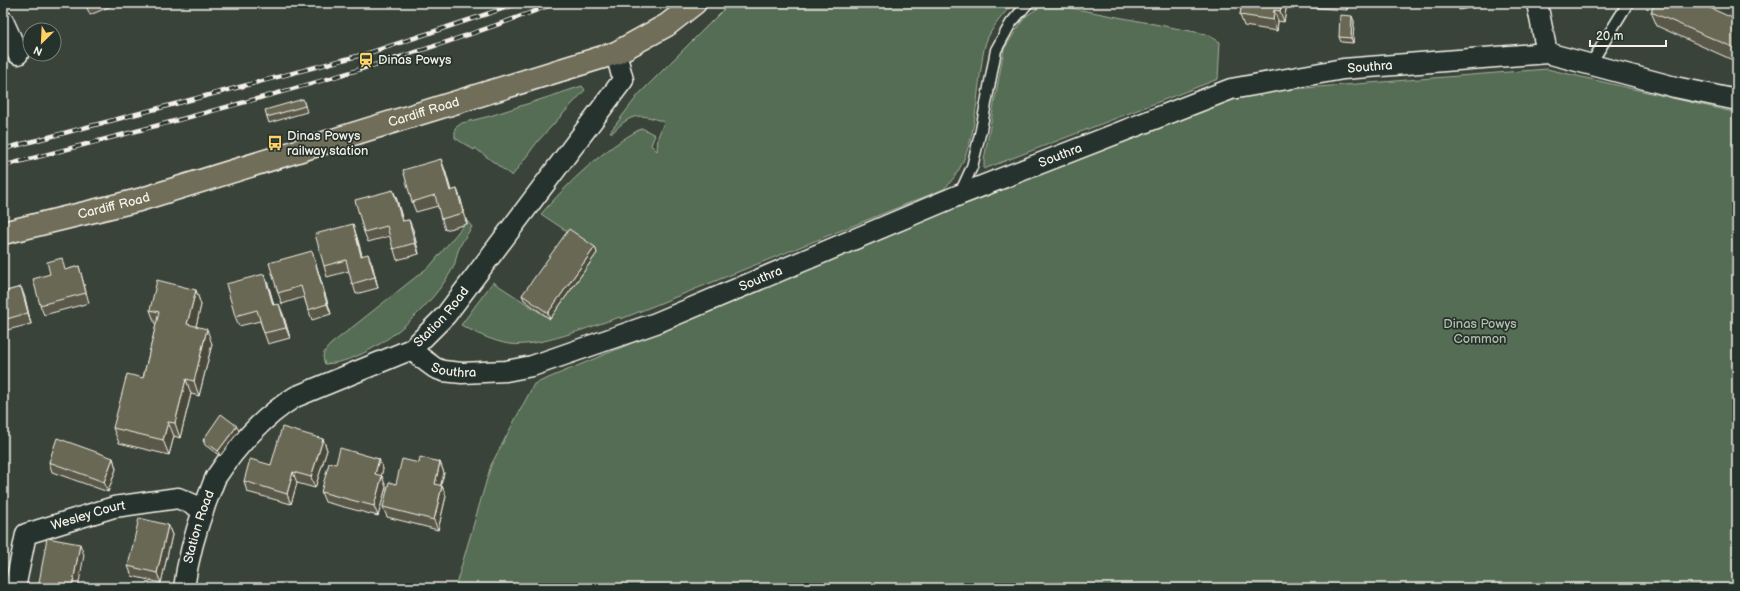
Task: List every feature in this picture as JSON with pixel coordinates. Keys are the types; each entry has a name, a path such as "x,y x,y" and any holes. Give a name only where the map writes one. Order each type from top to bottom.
{"main road":[{"name":"Cardiff Road","path":"3,233 146,198 616,53 667,25 695,3"}],"street":[{"path":"1537,3 1547,53"},
{"path":"3,21 18,54"},
{"name":"Station Road","path":"184,588 187,566 203,509 216,478 253,431 278,407 313,389 412,349 446,315 623,80 616,53"},
{"name":"Southra","path":"412,349 430,365 443,371 462,373 506,371 532,366 656,323 959,195 1231,89 1343,69 1547,53 1675,87 1737,100"},
{"name":"Wesley Court","path":"15,588 26,534 114,506 178,498 203,509"}],"lane":[{"path":"959,195 972,167 981,130 996,50 1010,23 1028,3"},
{"path":"1590,65 1628,3"}],"green space":[{"path":"730,3 1014,3 994,26 986,42 982,59 975,117 968,149 962,164 944,189 621,319 620,317 549,340 521,344 503,343 478,334 461,325 493,282 550,319 571,234 541,214 588,166 614,146 642,128 655,135 651,145 657,151 658,137 664,122 648,117 636,116 625,121 613,132 610,132 639,94"},
{"path":"1045,3 1206,34 1220,42 1218,79 984,169 984,160 1004,49 1025,17"},
{"name":"Dinas Powys Common","path":"1547,69 1737,113 1737,588 455,588 491,465 534,384 1074,158 1255,92"},
{"path":"582,86 585,90 538,141 512,176 475,148 474,150 455,138 455,128 462,123 490,116"},
{"path":"467,221 472,227 459,248 454,266 432,298 417,314 400,330 362,354 343,361 325,364 323,358 324,353 331,344 431,265"}],"building":[{"path":"1242,3 1282,3 1280,11 1274,10 1273,20 1240,15"},
{"path":"1655,3 1699,3 1737,20 1737,49 1651,12"},
{"path":"1340,15 1352,16 1351,38 1339,37"},
{"path":"303,99 305,106 267,117 265,110"},
{"path":"441,159 450,191 457,189 463,213 441,219 435,195 412,202 403,170"},
{"path":"393,190 402,221 409,220 415,243 393,249 387,226 364,232 355,200"},
{"path":"353,224 361,256 368,254 375,277 352,284 346,260 324,266 315,234"},
{"path":"569,229 595,247 548,313 522,295"},
{"path":"312,251 327,304 308,310 301,286 278,293 269,263"},
{"path":"62,258 65,270 79,266 86,293 40,305 33,279 50,274 47,262"},
{"path":"264,274 273,305 279,304 286,328 264,333 257,310 235,316 226,284"},
{"path":"157,280 196,290 187,324 207,329 194,381 186,379 175,423 168,422 163,440 113,428 127,374 143,378 159,312 150,310"},
{"path":"21,287 28,313 3,320 3,292"},
{"path":"221,414 237,426 218,451 203,440"},
{"path":"282,427 323,439 311,477 293,472 287,494 244,481 250,459 271,465"},
{"path":"57,438 113,458 104,482 49,462"},
{"path":"340,448 379,459 375,474 382,476 374,506 321,492 329,463 336,464"},
{"path":"420,457 440,462 435,484 442,486 434,520 383,507 389,482 396,484 402,459 419,463"},
{"path":"139,518 168,525 157,573 128,566"},
{"path":"47,538 80,544 72,588 38,588"}],"railway":[{"path":"3,149 369,53 520,3"},
{"path":"3,166 212,111 351,72 420,51 556,3"}],"place":[{"name":"Dinas Powys","path":"366,60"},
{"name":"Dinas Powys railway station","path":"275,143"}]}
